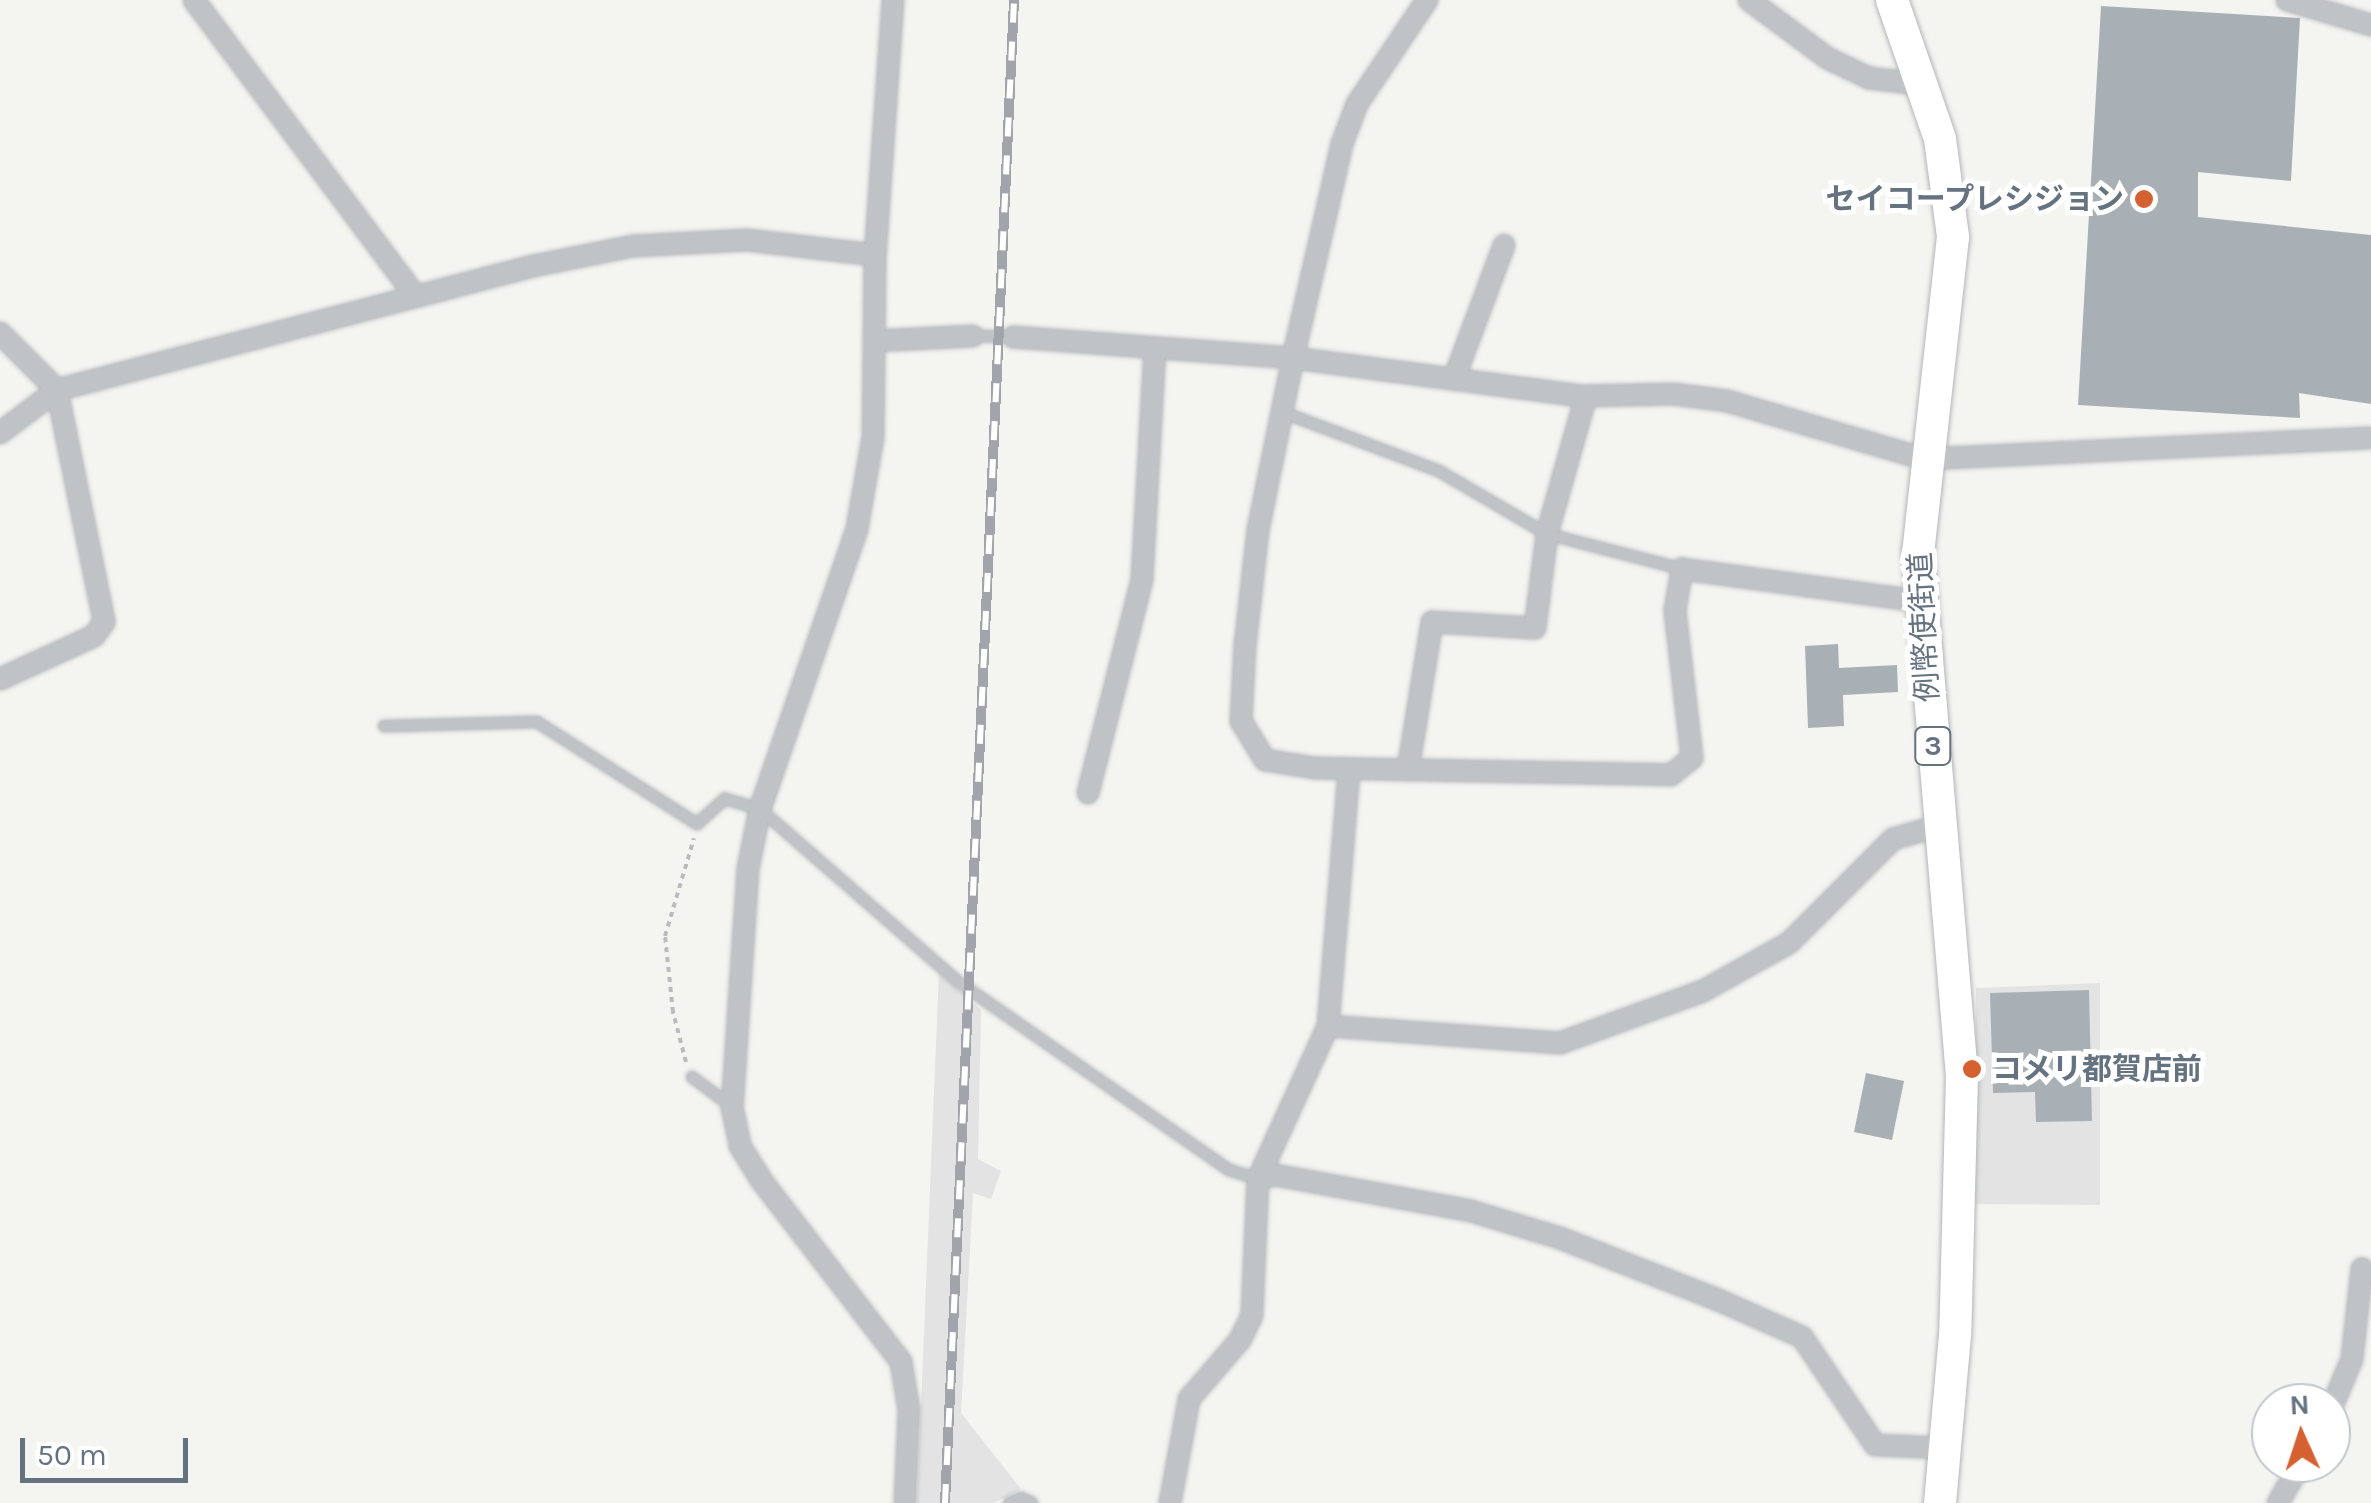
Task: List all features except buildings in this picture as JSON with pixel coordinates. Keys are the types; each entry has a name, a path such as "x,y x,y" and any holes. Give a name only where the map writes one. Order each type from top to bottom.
{"main road":[{"name":"例幣使街道","path":"1892,0 1924,85 1950,190 1953,238 1949,314 1924,459 1919,601 1944,824 1962,1076 1956,1318 1940,1503"}],"street":[{"path":"194,0 415,296"},
{"path":"892,0 876,255 873,437 857,528 760,809 748,868 732,1107 740,1146 760,1180 901,1362 909,1410 905,1503"},
{"path":"1427,0 1358,104 1342,144 1292,358 1258,530 1241,720 1265,760 1348,769 1671,775 1692,758 1675,610 1682,570 1919,601"},
{"path":"1748,0 1827,58 1870,78 1924,85"},
{"path":"2286,0 2371,25"},
{"path":"0,432 57,390 415,296 632,246 747,240 876,255"},
{"path":"1454,379 1504,245"},
{"path":"0,332 57,390 104,622 94,636 0,678"},
{"path":"874,342 973,336"},
{"path":"1013,338 1292,358 1586,396 1673,394 1727,401 1924,459 2371,438"},
{"path":"1088,793 1142,579 1155,348"},
{"path":"1408,770 1432,622 1535,628 1547,534 1586,396"},
{"path":"1170,1503 1189,1399 1240,1340 1252,1316 1258,1179 1328,1026 1348,769"},
{"path":"1328,1026 1560,1043 1703,991 1790,943 1893,839 1944,824"},
{"path":"1258,1179 1304,1177 1471,1211 1560,1238 1802,1337 1875,1445 1944,1448"},
{"path":"2342,1383 2352,1359 2362,1269"}],"lane":[{"path":"973,336 1013,338"},
{"path":"1281,412 1438,471 1547,534 1682,570"},
{"path":"384,726 537,722 697,824 725,799 760,809 957,980 1229,1170 1258,1179"},
{"path":"692,1077 732,1107"},
{"path":"1009,1503 1021,1498 1032,1503"}],"path":[{"path":"692,1077 673,1012 666,936 697,824"}],"shaded area":[{"path":"939,973 981,1010 978,1159 1001,1171 991,1199 973,1193 961,1413 1021,1489 994,1503 917,1503"},
{"path":"2100,983 2100,1205 1975,1204 1976,988"}],"railway":[{"path":"945,1503 1014,0"}],"place":[{"name":"セイコープレシジョン","path":"2144,199"},
{"name":"コメリ都賀店前","path":"1972,1069"}]}
